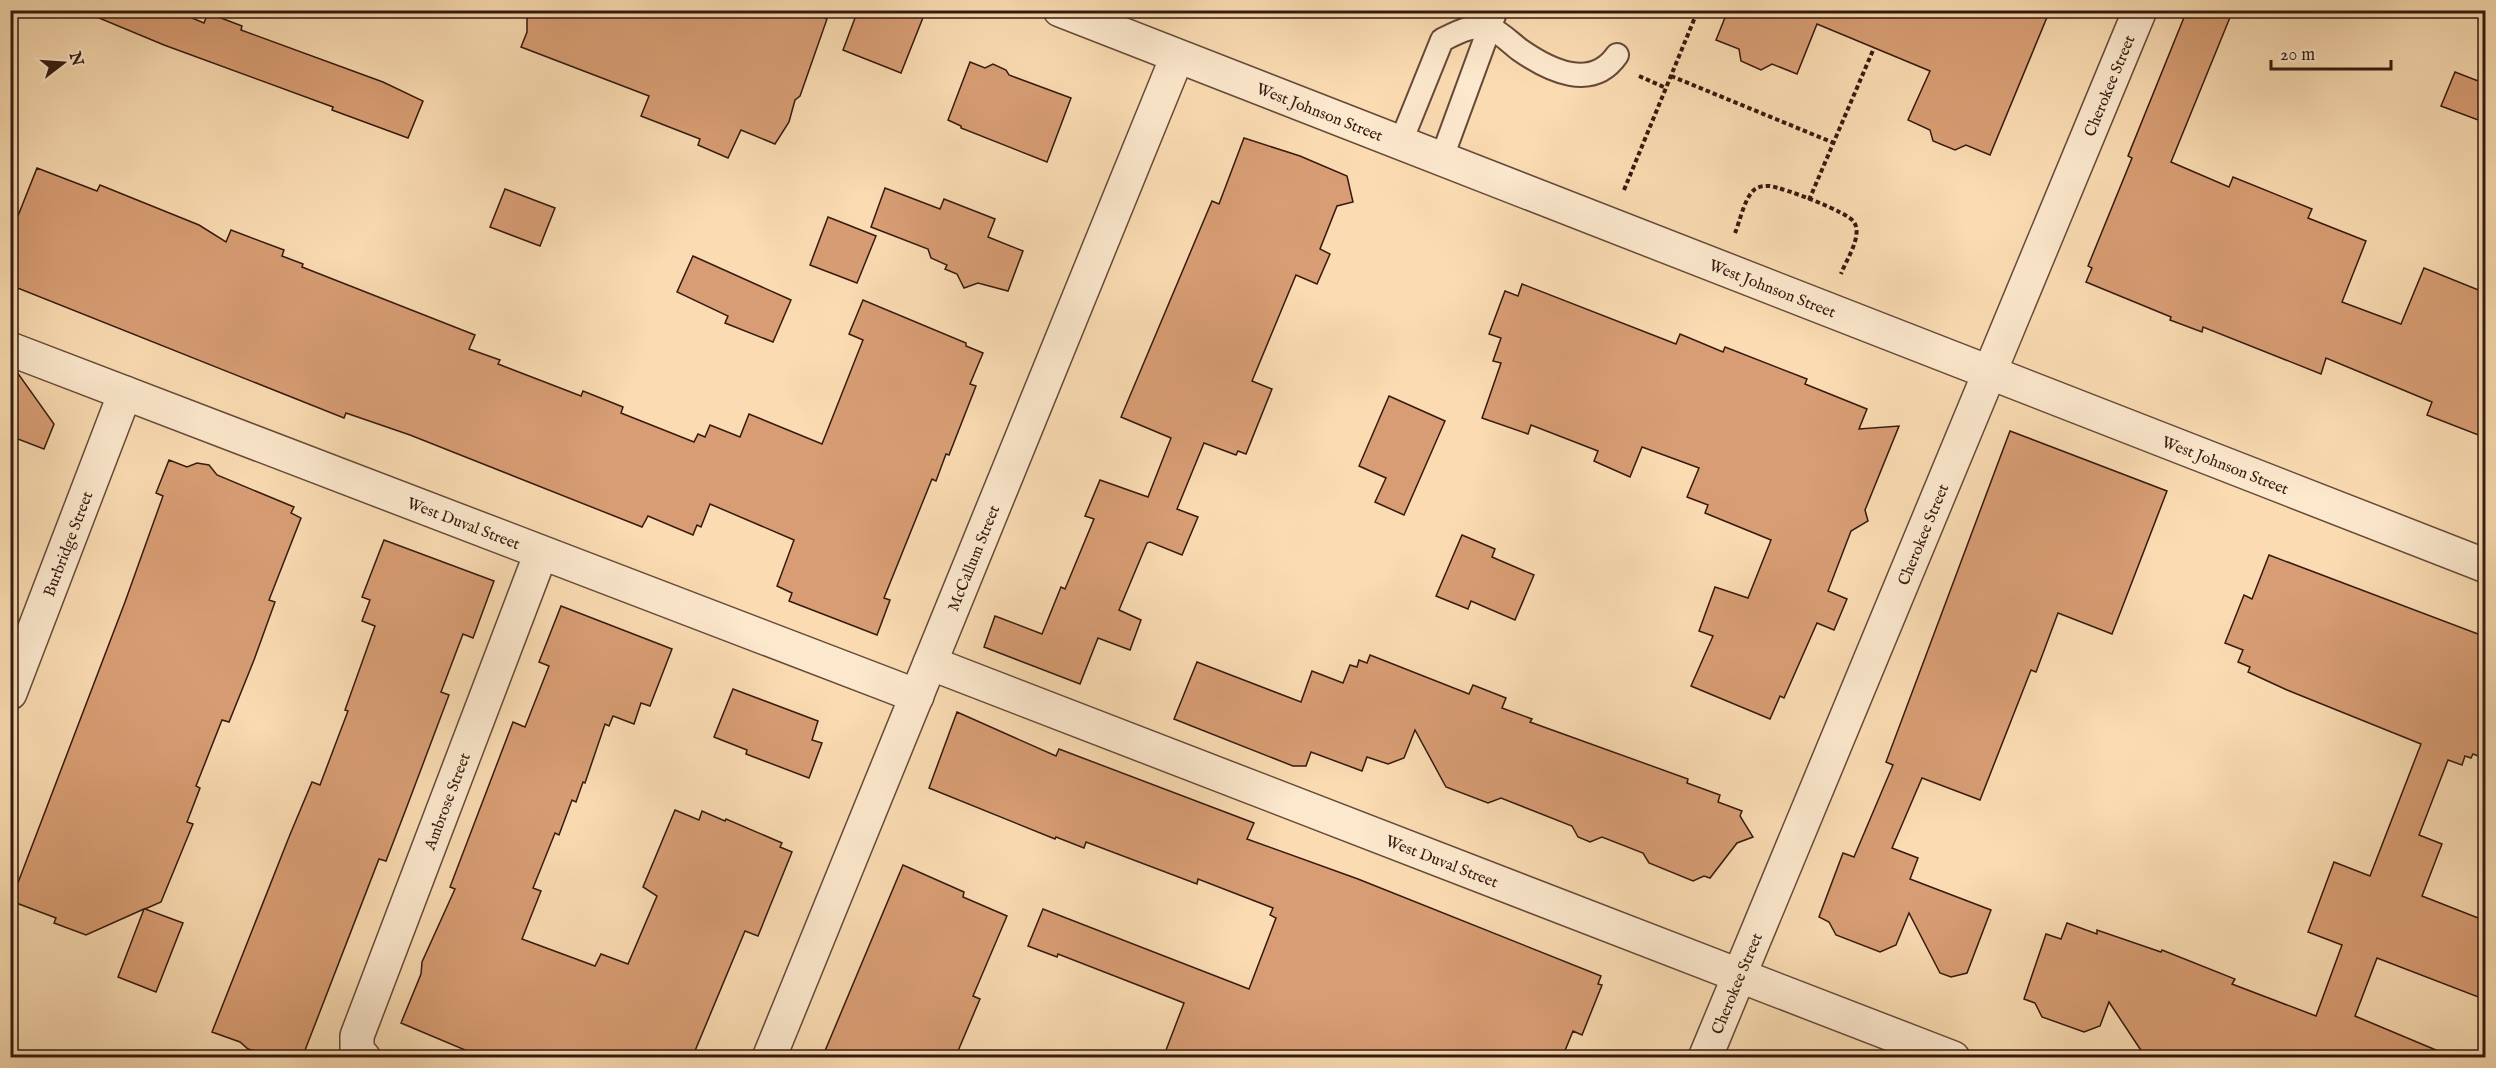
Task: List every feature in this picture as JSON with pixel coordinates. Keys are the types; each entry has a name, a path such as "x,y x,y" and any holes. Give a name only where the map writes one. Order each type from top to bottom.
{"street":[{"name":"West Johnson Street","path":"1060,10 2486,566"},
{"name":"Cherokee Street","path":"1705,1058 2140,10"},
{"name":"McCallum Street","path":"768,1058 1177,57"},
{"name":"West Duval Street","path":"10,349 917,696"},
{"name":"Burbridge Street","path":"10,693 125,393"},
{"name":"Ambrose Street","path":"360,1054 357,1035 541,553"},
{"name":"West Duval Street","path":"930,663 1953,1058"}],"lane":[{"path":"1493,19 1531,57 1577,76 1590,76 1602,72 1617,55"},
{"path":"1400,144 1442,40 1493,19"},
{"path":"1441,160 1493,19"}],"path":[{"path":"1624,191 1698,10"},
{"path":"1809,200 1874,48"},
{"path":"1671,75 1834,143"},
{"path":"1735,234 1753,191 1760,186 1771,186 1809,200 1849,217 1855,223 1857,234 1840,275"}],"building":[{"path":"87,10 173,10 204,23 208,13 242,26 241,30 383,82 423,101 408,138 332,110 333,107 164,45 87,13"},
{"path":"527,10 807,10 827,19 800,96 795,100 789,122 775,144 741,130 728,158 698,145 700,139 641,116 649,96 521,47 527,32"},
{"path":"858,10 926,10 901,73 843,50"},
{"path":"1728,10 2050,10 1990,155 1966,145 1955,150 1933,141 1930,130 1908,120 1930,71 1817,24 1797,74 1772,64 1761,70 1741,61 1739,49 1716,40"},
{"path":"2187,10 2233,10 2171,162 2229,187 2233,177 2312,209 2308,218 2366,241 2342,302 2401,324 2424,268 2486,293 2486,438 2427,415 2432,402 2326,358 2321,374 2203,327 2202,332 2170,320 2171,317 2086,282 2092,268 2088,266 2132,158 2128,156"},
{"path":"970,62 985,68 993,64 1006,70 1009,75 1071,98 1047,162 961,128 948,120"},
{"path":"2455,72 2486,84 2486,123 2441,106"},
{"path":"1244,138 1300,156 1347,176 1353,202 1337,206 1320,249 1330,254 1317,284 1296,275 1252,381 1272,389 1246,454 1238,451 1236,455 1204,443 1177,509 1198,517 1182,555 1150,542 1147,543 1119,610 1141,620 1130,650 1098,638 1080,684 984,647 995,616 1042,634 1061,587 1065,589 1094,519 1085,516 1100,480 1148,497 1171,438 1121,417 1212,201 1219,204"},
{"path":"37,168 97,191 100,185 199,225 226,242 231,230 284,250 282,256 303,264 302,267 475,335 469,349 500,360 498,364 581,396 583,391 623,407 621,413 694,442 698,434 705,437 710,425 740,437 749,414 822,444 863,340 849,334 863,300 966,343 966,346 983,353 970,384 976,386 949,455 946,454 936,481 932,479 884,598 890,600 877,635 789,601 792,593 777,586 794,540 710,504 701,527 697,525 693,535 648,516 642,527 410,435 346,413 344,418 10,285 10,236"},
{"path":"885,188 940,209 944,199 995,219 988,237 1023,251 1008,291 978,283 964,288 957,274 945,269 947,265 931,258 928,249 871,227"},
{"path":"505,189 555,208 540,246 490,227"},
{"path":"828,217 876,236 857,283 810,265"},
{"path":"693,256 791,300 773,342 725,323 728,316 677,292"},
{"path":"1522,284 1676,344 1680,334 1723,352 1725,347 1807,379 1805,384 1867,409 1859,429 1899,426 1865,510 1868,521 1851,531 1828,591 1847,599 1834,630 1817,623 1784,698 1780,696 1770,719 1691,686 1713,636 1699,631 1715,587 1748,598 1771,540 1705,513 1708,505 1687,497 1699,468 1642,447 1630,477 1594,461 1598,451 1531,425 1528,434 1482,418 1501,363 1493,361 1501,338 1489,334 1505,291 1518,296"},
{"path":"10,369 17,372 54,424 44,449 10,436"},
{"path":"1389,396 1445,421 1404,515 1375,502 1386,478 1359,466"},
{"path":"2010,431 2167,491 2112,634 2058,613 2036,672 2031,670 1980,800 1922,778 1892,848 1918,858 1910,879 1991,910 1967,973 1951,977 1940,973 1909,913 1896,945 1880,952 1836,935 1829,922 1819,917 1843,853 1854,857 1893,765 1886,762"},
{"path":"169,460 187,467 197,463 209,465 217,475 294,507 291,513 301,518 269,600 275,602 254,660 229,722 222,720 196,786 200,788 187,822 193,824 161,902 145,909 183,923 156,992 118,977 144,909 86,935 54,923 56,918 11,901 163,496 156,493"},
{"path":"1462,535 1495,549 1492,557 1534,575 1515,620 1471,601 1468,609 1436,596"},
{"path":"384,540 494,581 473,638 463,634 441,692 449,695 406,809 386,861 379,859 302,1058 278,1058 248,1049 240,1042 212,1032 312,782 320,785 348,711 345,710 375,626 362,621 370,600 362,597"},
{"path":"2269,555 2486,637 2486,759 2473,754 2471,758 2465,756 2462,765 2448,760 2419,835 2442,844 2422,896 2486,921 2486,1000 2377,958 2355,1016 2455,1058 2146,1058 2109,1002 2100,1026 2084,1032 2042,1017 2035,1003 2024,999 2046,934 2061,939 2067,923 2097,934 2097,930 2161,952 2162,950 2235,979 2232,984 2316,1016 2342,945 2308,932 2334,862 2370,876 2421,744 2287,690 2248,672 2250,667 2238,662 2243,650 2225,643 2244,595 2252,599"},
{"path":"561,606 672,649 650,706 641,703 634,724 613,716 609,726 605,724 585,783 583,782 576,802 572,800 559,835 555,833 533,888 541,891 522,939 595,966 601,954 628,964 657,896 643,887 675,810 699,820 702,811 725,821 726,819 782,843 780,847 792,852 758,936 745,931 692,1058 473,1058 470,1052 401,1023 421,974 422,962 455,889 450,887 513,722 525,727 549,666 539,662"},
{"path":"1370,655 1469,694 1473,685 1506,698 1502,708 1532,719 1530,722 1688,779 1687,783 1720,795 1718,802 1742,811 1740,816 1753,837 1737,843 1710,878 1704,876 1693,881 1649,863 1643,853 1602,837 1590,842 1578,837 1572,826 1501,798 1488,803 1446,787 1415,730 1404,758 1388,764 1367,757 1362,771 1311,752 1306,766 1293,766 1174,719 1197,662 1301,702 1312,671 1343,683 1350,665 1357,667 1359,660 1367,663"},
{"path":"733,689 818,721 812,740 822,743 809,778 746,754 747,750 714,737"},
{"path":"957,712 1056,756 1059,749 1254,823 1247,839 1358,879 1601,976 1598,984 1602,985 1582,1035 1573,1031 1562,1058 1163,1058 1184,1003 1058,954 1057,957 1028,946 1043,909 1249,989 1276,918 1270,915 1273,908 1198,879 1197,884 1086,842 1084,848 1056,837 1055,839 929,788"},
{"path":"903,865 964,892 963,897 1007,916 973,996 980,999 955,1058 822,1058"}]}
